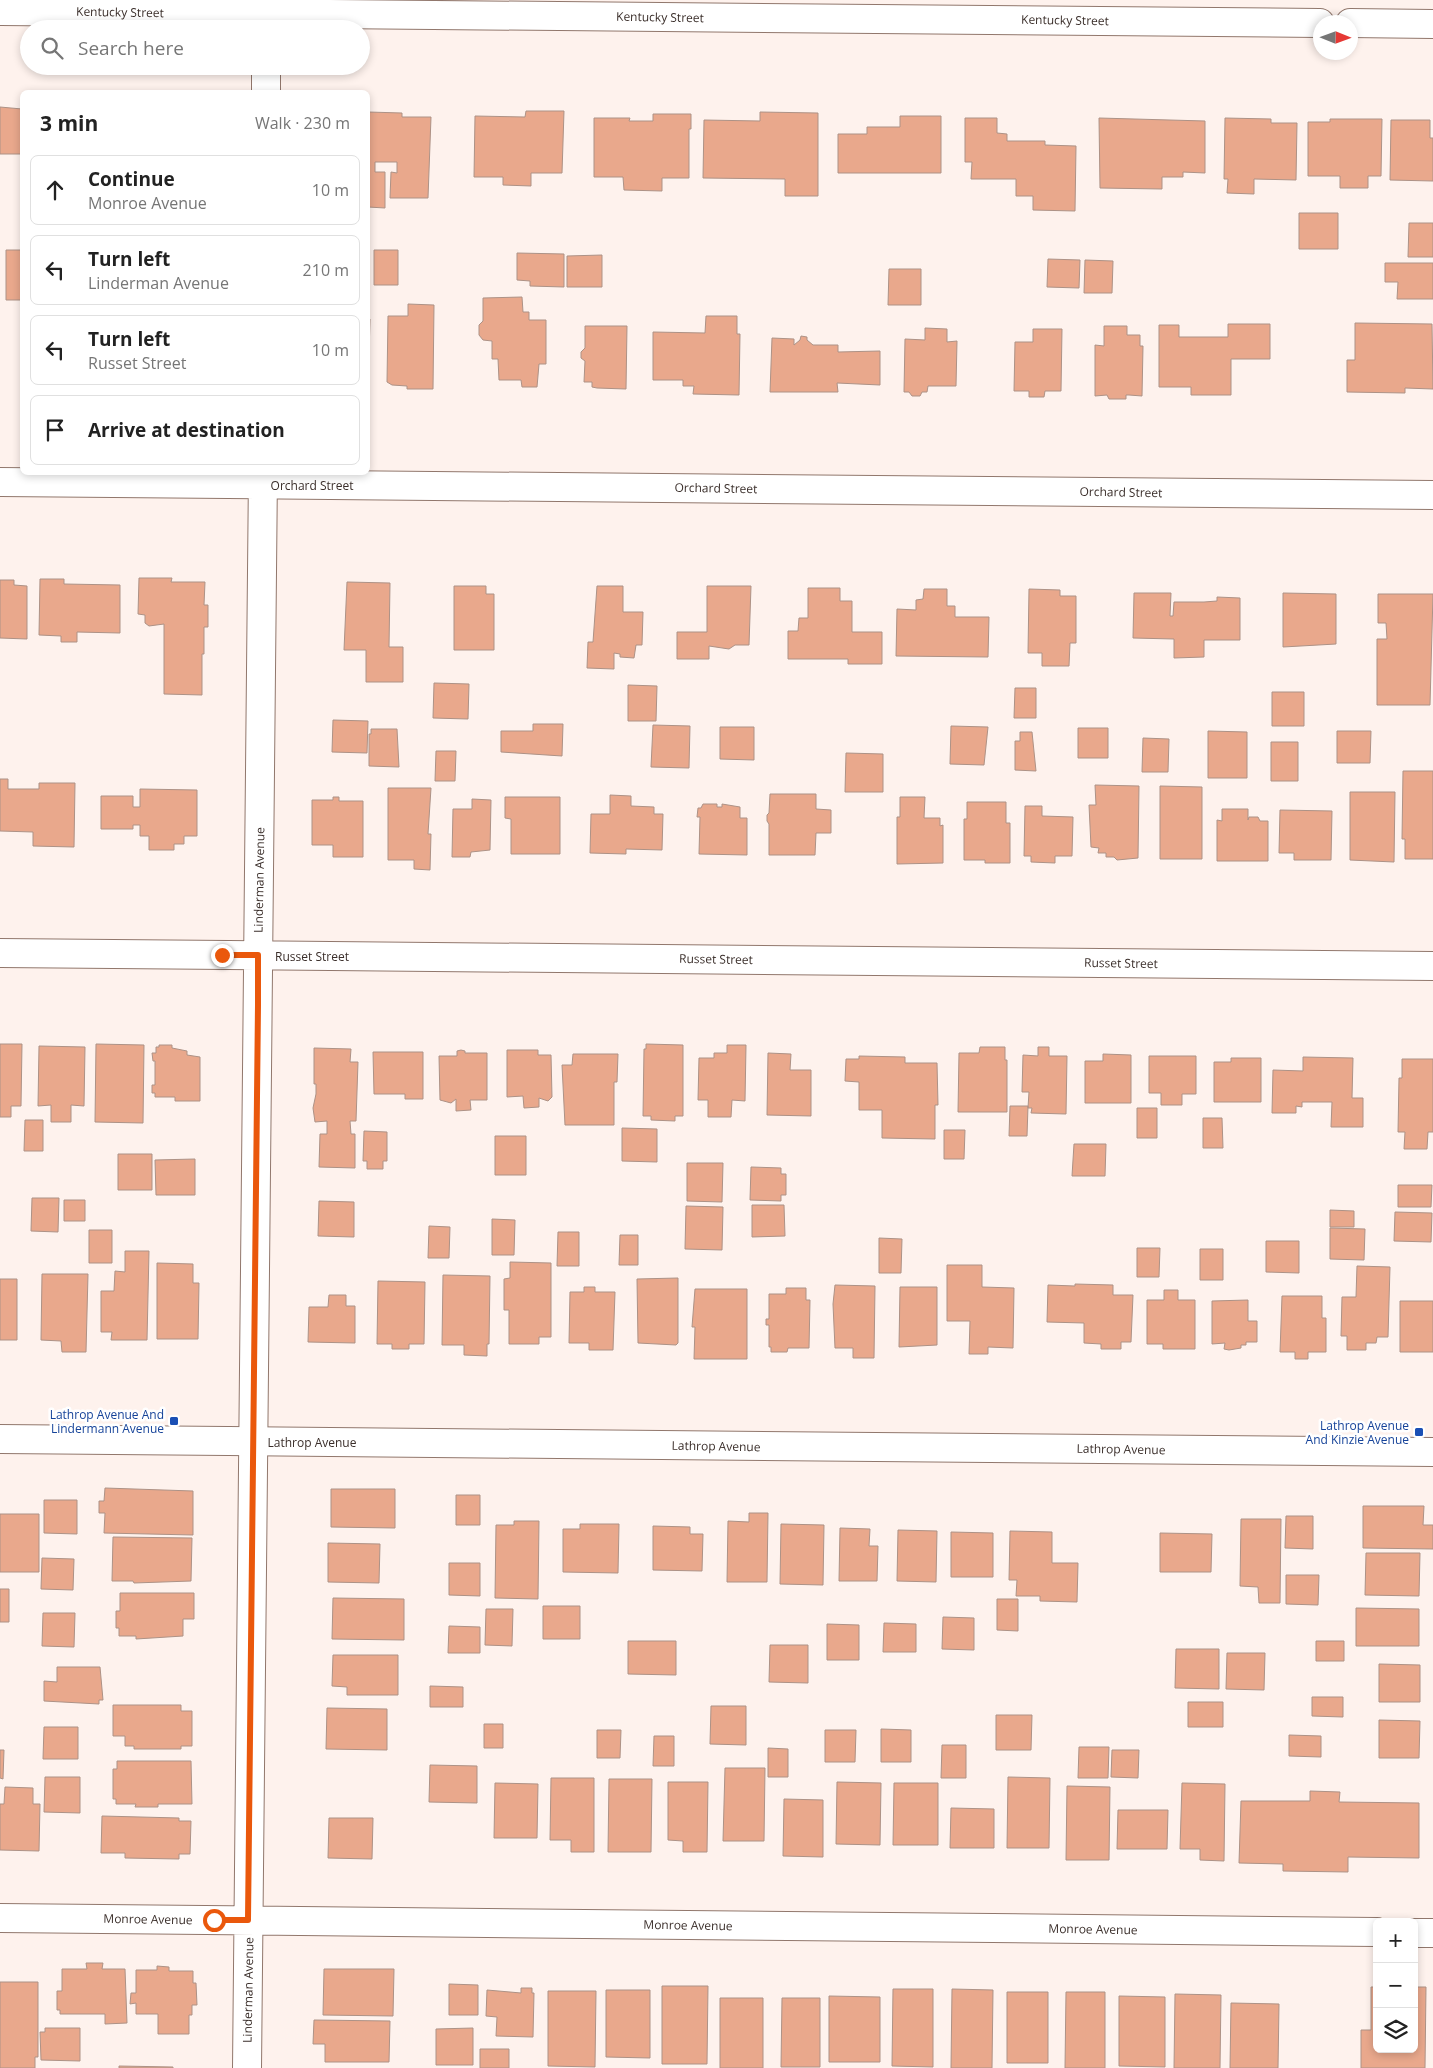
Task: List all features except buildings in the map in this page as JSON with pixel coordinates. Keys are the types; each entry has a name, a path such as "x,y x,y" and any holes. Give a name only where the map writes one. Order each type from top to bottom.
{"street":[{"name":"Kentucky Street","path":"0,11 1313,23"},
{"path":"1358,23 1433,24"},
{"path":"266,75 266,90"},
{"name":"Orchard Street","path":"0,482 263,478 1433,495"},
{"name":"Linderman Avenue","path":"247,2068 263,478"},
{"name":"Russet Street","path":"0,953 1433,966"},
{"name":"Lathrop Avenue","path":"0,1439 1433,1452"},
{"name":"Monroe Avenue","path":"0,1918 1373,1932"},
{"path":"1418,1933 1433,1933"}],"place":[{"name":"Lathrop Avenue And Lindermann Avenue","path":"174,1421"},
{"name":"Lathrop Avenue And Kinzie Avenue","path":"1419,1432"}],"route":[{"path":"214,1920 248,1920 258,1005 258,955 222,955"}]}
